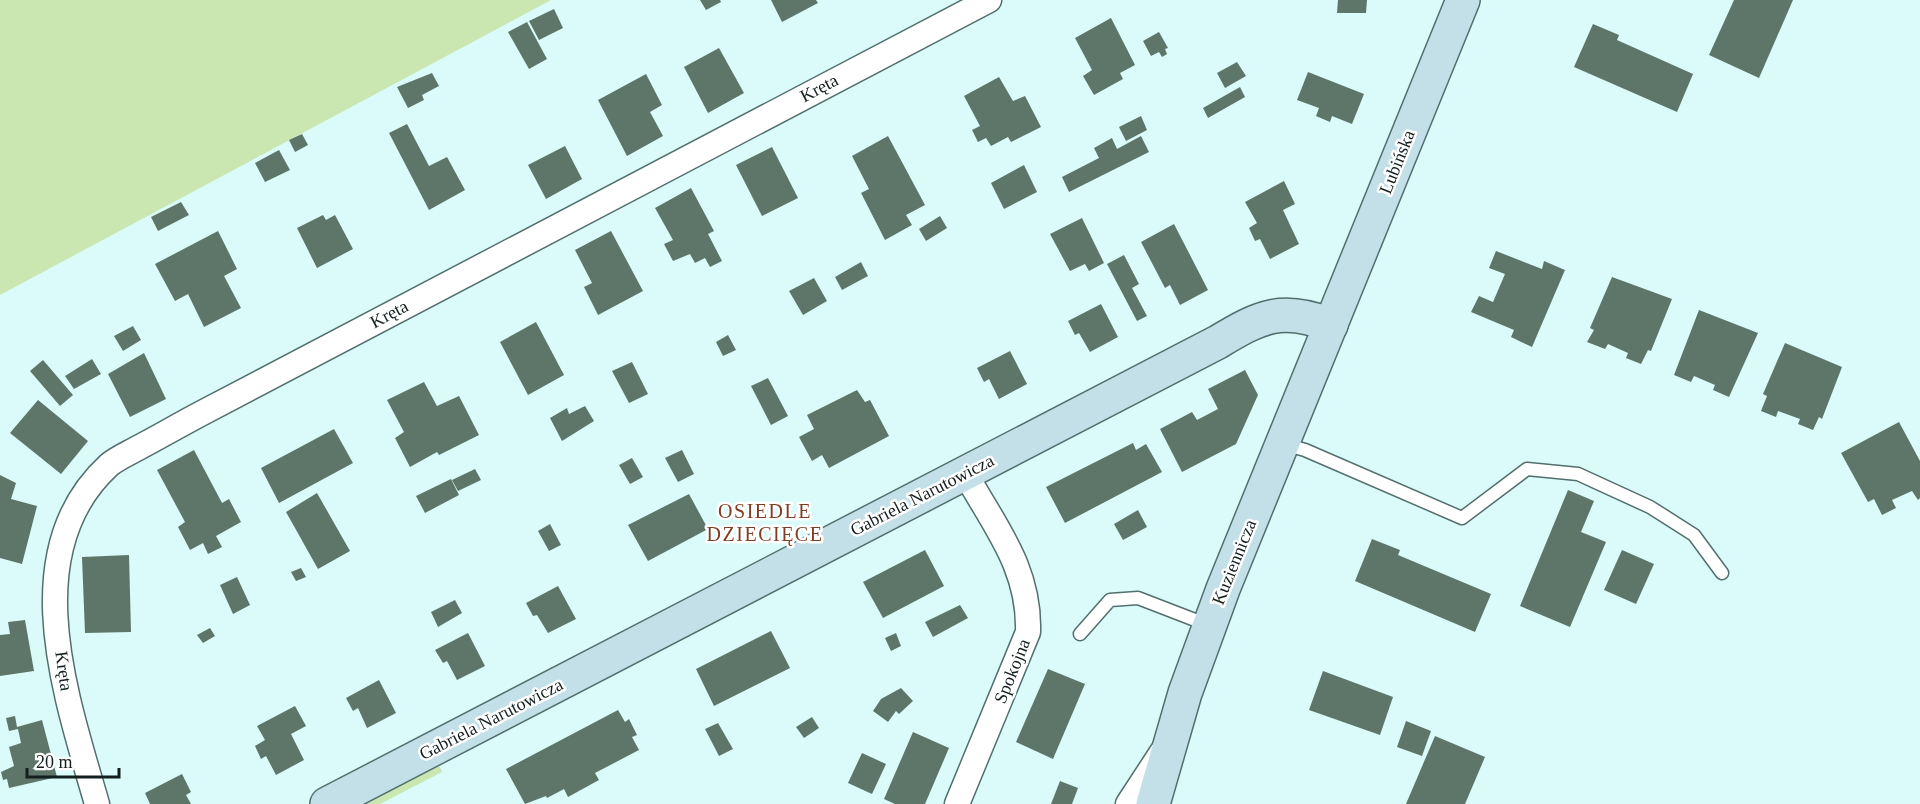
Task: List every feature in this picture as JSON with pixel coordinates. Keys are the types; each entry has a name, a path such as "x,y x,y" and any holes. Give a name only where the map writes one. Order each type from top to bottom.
{"main road":[{"name":"Lubińska","path":"1331,325 1463,0"},
{"name":"Gabriela Narutowicza","path":"327,804 1259,319 1269,315 1299,315 1331,325"},
{"name":"Kuziennicza","path":"1153,804 1170,740 1209,625 1331,325"}],"street":[{"name":"Kręta","path":"97,804 68,703 53,599 60,547 71,514 90,486 110,464 235,395 989,0"},
{"name":"Spokojna","path":"957,804 1028,632 1029,607 1019,567 964,473"},
{"path":"1128,804 1170,740"}],"lane":[{"path":"1282,443 1305,450 1462,518 1527,469 1578,474 1650,507 1694,535 1722,573"},
{"path":"1080,634 1110,600 1138,598 1209,625"}],"green space":[{"path":"0,0 551,0 0,295"},
{"path":"433,765 440,767 442,772 380,804 361,804"}],"building":[{"path":"700,0 720,0 721,2 706,10"},
{"path":"771,0 816,0 818,3 782,22"},
{"path":"1338,0 1367,0 1366,13 1337,13"},
{"path":"1734,0 1793,0 1759,78 1709,55"},
{"path":"554,9 563,28 539,40 529,21"},
{"path":"1111,18 1135,65 1120,73 1123,79 1094,95 1083,76 1092,70 1075,38"},
{"path":"527,22 547,59 529,69 508,32"},
{"path":"1593,24 1619,35 1617,40 1693,74 1677,112 1574,67"},
{"path":"1159,32 1168,48 1165,49 1167,54 1162,57 1159,52 1151,56 1143,41"},
{"path":"719,48 744,93 708,113 684,67"},
{"path":"1237,62 1246,76 1225,88 1217,73"},
{"path":"1308,72 1364,94 1352,124 1332,116 1330,122 1316,116 1319,108 1297,100"},
{"path":"432,73 439,86 422,95 424,100 408,108 397,87"},
{"path":"646,74 662,105 650,112 663,136 627,156 598,100"},
{"path":"999,77 1013,101 1025,96 1041,127 1011,142 1008,137 991,146 986,138 978,142 972,130 980,126 964,96"},
{"path":"1240,87 1245,97 1208,118 1203,108"},
{"path":"1141,116 1147,130 1126,141 1119,127"},
{"path":"407,124 429,166 447,157 465,190 429,210 389,133"},
{"path":"302,134 308,145 295,152 289,140"},
{"path":"888,136 925,205 906,215 912,225 885,240 861,193 869,189 852,156"},
{"path":"1141,136 1149,152 1069,192 1062,177 1099,158 1094,148 1112,138 1117,149"},
{"path":"565,146 582,179 546,199 528,165"},
{"path":"772,147 798,198 762,216 736,165"},
{"path":"279,150 290,170 265,182 255,163"},
{"path":"1024,165 1037,192 1004,209 991,183"},
{"path":"1284,181 1295,204 1283,210 1299,244 1270,259 1260,239 1255,241 1249,228 1257,223 1245,202"},
{"path":"691,188 714,231 708,234 722,261 710,267 705,258 695,263 690,254 673,261 664,244 673,240 655,208"},
{"path":"181,202 189,215 158,231 151,217"},
{"path":"323,215 326,220 335,215 353,249 317,268 297,228"},
{"path":"940,216 947,228 926,241 919,229"},
{"path":"1082,218 1104,263 1089,271 1085,264 1070,271 1050,234"},
{"path":"1174,224 1208,290 1180,305 1170,285 1165,288 1141,242"},
{"path":"218,231 237,269 224,276 241,308 204,327 188,294 175,301 155,264"},
{"path":"611,231 643,291 598,315 584,287 592,283 575,250"},
{"path":"1496,251 1542,269 1544,261 1565,270 1532,347 1511,337 1514,330 1471,312 1479,296 1493,302 1505,274 1489,268"},
{"path":"1124,255 1139,284 1132,288 1147,316 1137,321 1107,264"},
{"path":"861,262 868,276 842,290 835,277"},
{"path":"1612,277 1672,299 1651,351 1648,350 1641,364 1626,358 1628,353 1608,344 1605,349 1587,342 1594,330 1590,328"},
{"path":"814,278 827,301 803,315 789,291"},
{"path":"1101,304 1118,337 1090,352 1079,333 1075,335 1068,321"},
{"path":"1699,310 1758,333 1729,397 1713,390 1715,385 1694,376 1691,382 1674,375"},
{"path":"536,322 564,375 528,395 500,342"},
{"path":"133,326 141,340 123,351 114,336"},
{"path":"728,335 736,350 723,356 716,342"},
{"path":"1785,343 1842,367 1822,419 1819,417 1813,430 1798,424 1800,419 1778,411 1776,417 1761,411 1767,396 1763,394"},
{"path":"1010,351 1027,384 999,399 989,379 984,382 977,368"},
{"path":"144,353 166,399 130,417 108,374"},
{"path":"92,359 101,374 74,389 65,376"},
{"path":"43,360 73,395 60,406 30,371"},
{"path":"632,362 648,394 629,403 612,371"},
{"path":"1245,370 1258,395 1236,444 1182,472 1160,429 1192,412 1197,420 1218,409 1208,389"},
{"path":"768,378 788,416 771,425 751,386"},
{"path":"424,382 437,406 459,396 479,435 439,455 437,452 410,467 395,438 404,432 387,400"},
{"path":"857,390 865,402 870,400 889,436 829,468 822,455 812,461 799,437 814,429 807,415"},
{"path":"38,400 88,441 61,474 10,433"},
{"path":"585,406 594,421 562,441 550,418 567,408 569,414"},
{"path":"1899,422 1920,461 1920,498 1918,500 1912,491 1892,500 1896,508 1882,515 1874,499 1868,502 1841,453"},
{"path":"334,429 353,463 279,503 261,468"},
{"path":"1133,443 1136,450 1146,444 1162,472 1065,523 1046,487"},
{"path":"194,450 222,503 229,499 241,522 216,536 222,547 208,554 203,543 190,550 178,527 185,522 157,470"},
{"path":"682,450 694,474 678,482 665,458"},
{"path":"632,458 643,477 630,484 619,465"},
{"path":"475,469 481,480 458,491 452,480"},
{"path":"0,475 16,483 11,499 37,506 22,564 0,558"},
{"path":"451,479 459,495 425,513 416,496"},
{"path":"1568,490 1594,501 1581,532 1606,542 1570,627 1520,606"},
{"path":"317,493 350,551 318,569 286,512"},
{"path":"689,494 708,529 648,561 628,525"},
{"path":"1138,510 1147,527 1123,540 1114,524"},
{"path":"550,524 561,545 549,551 538,531"},
{"path":"1372,539 1400,550 1398,555 1491,594 1475,632 1355,581"},
{"path":"925,550 944,586 883,618 863,582"},
{"path":"1622,550 1654,564 1636,604 1604,590"},
{"path":"129,555 131,632 85,633 82,557"},
{"path":"301,568 306,577 296,581 291,572"},
{"path":"237,577 250,605 233,614 220,585"},
{"path":"558,586 576,619 548,633 537,615 533,616 526,603"},
{"path":"455,600 462,613 438,627 431,612"},
{"path":"960,605 968,618 933,637 925,622"},
{"path":"25,620 34,671 0,676 0,635 10,634 8,622"},
{"path":"210,628 215,636 203,643 197,635"},
{"path":"771,631 790,668 714,706 696,669"},
{"path":"468,633 485,666 457,680 447,661 443,663 435,650"},
{"path":"896,633 901,646 891,651 885,638"},
{"path":"1048,669 1085,684 1053,759 1016,742"},
{"path":"1323,671 1393,697 1380,735 1309,710"},
{"path":"379,680 396,713 367,728 358,708 353,711 346,698"},
{"path":"901,688 913,701 899,714 896,711 888,722 873,711 881,699"},
{"path":"295,706 306,726 291,734 304,760 276,775 266,756 261,759 255,746 265,740 257,726"},
{"path":"618,710 625,722 629,719 637,735 632,737 639,750 595,773 599,780 568,797 564,789 547,798 546,796 525,804 506,769"},
{"path":"15,716 17,727 42,720 57,777 9,788 7,779 3,780 1,772 14,766 9,747 21,743 18,729 9,731 6,718"},
{"path":"812,717 819,728 804,738 796,727"},
{"path":"1406,721 1431,731 1422,756 1397,747"},
{"path":"718,723 733,749 719,756 705,729"},
{"path":"913,732 949,748 925,804 895,804 884,799"},
{"path":"1435,736 1485,757 1465,804 1406,804"},
{"path":"862,753 886,764 872,794 848,783"},
{"path":"182,774 191,792 186,795 191,804 150,804 145,793"},
{"path":"1060,781 1078,788 1072,804 1051,804"}],"district":[{"name":"OSIEDLE DZIECIĘCE","path":"765,522"}]}
